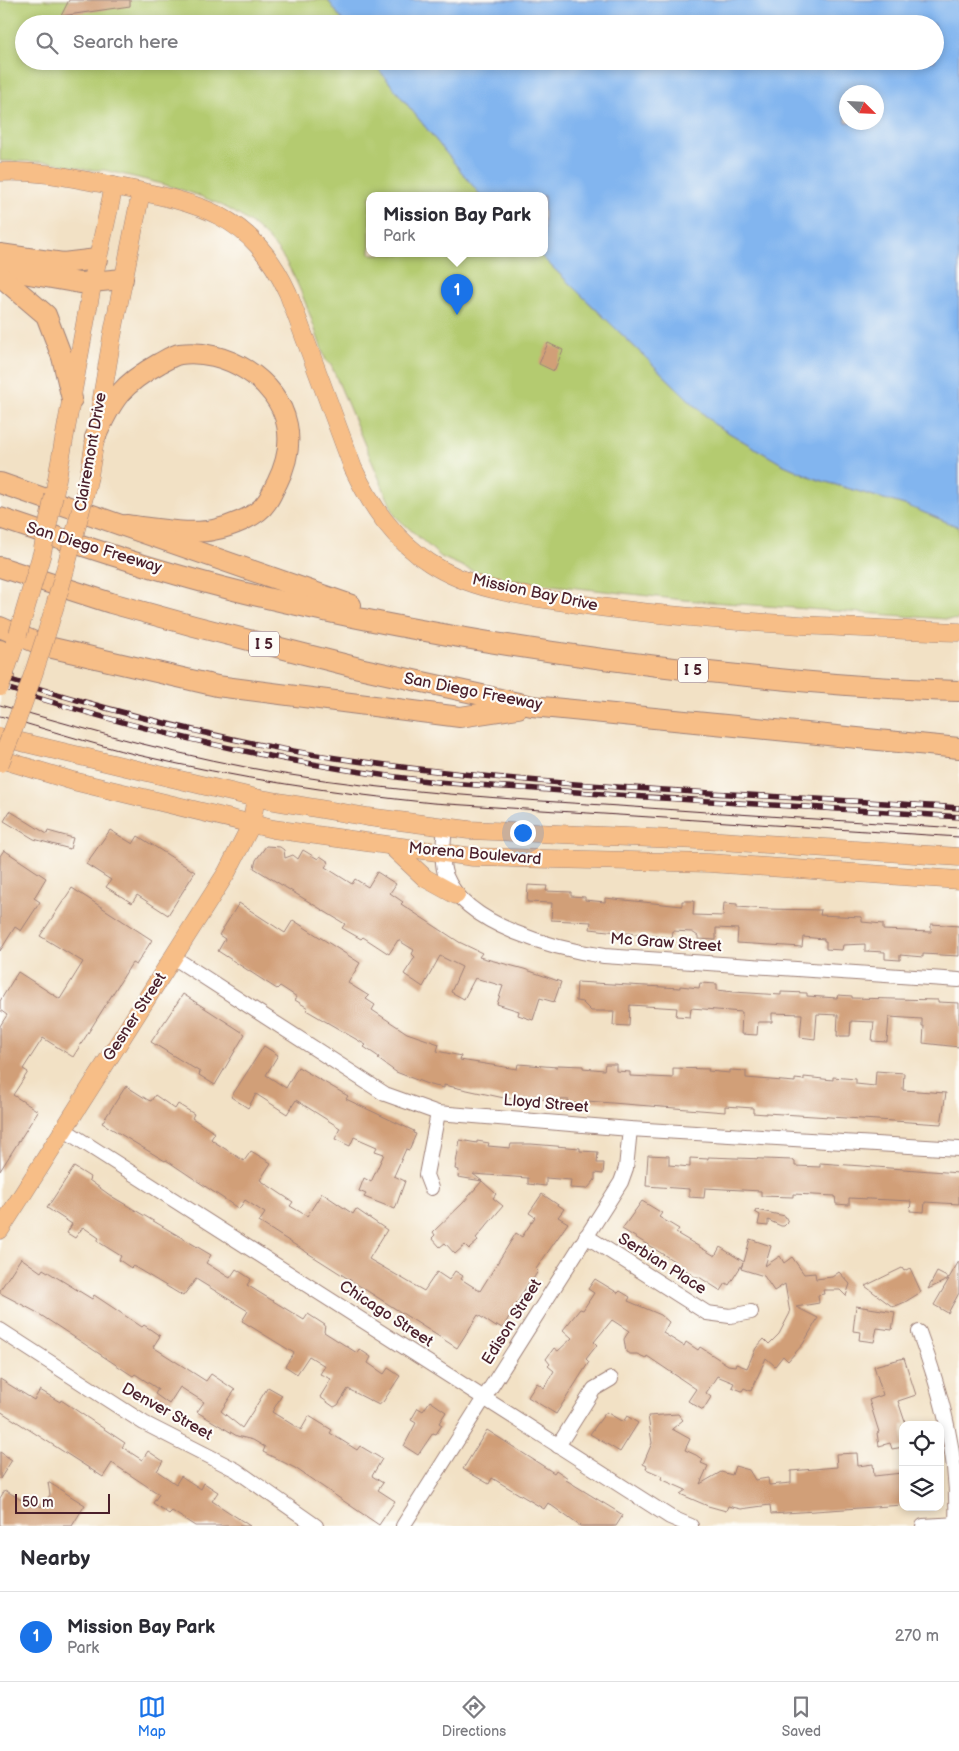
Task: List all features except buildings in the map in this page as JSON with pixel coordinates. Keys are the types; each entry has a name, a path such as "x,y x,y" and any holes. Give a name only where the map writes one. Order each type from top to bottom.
{"highway":[{"path":"0,254 63,264 97,259"},
{"path":"0,269 80,282 123,279"},
{"path":"0,276 46,315 62,357 72,398"},
{"path":"94,438 107,411 135,376 178,354 206,353 226,358 249,370 276,400 287,424 288,452 282,473 266,505 254,513 231,525 211,531 126,526"},
{"path":"0,483 428,632"},
{"name":"San Diego Freeway","path":"0,518 57,537 252,595 428,632 645,665 806,682 959,691"},
{"name":"San Diego Freeway","path":"0,567 111,603 194,626 359,668 532,706 959,748"},
{"path":"9,630 44,646 217,686 460,716 532,706"},
{"path":"0,650 2,682"}],"main road":[{"name":"Mission Bay Drive","path":"0,172 29,170 186,202 217,214 249,235 263,249 278,269 353,468 366,495 381,518 399,538 430,563 452,575 488,587 612,609 668,615 959,632"},
{"name":"Clairemont Drive","path":"2,682 9,630 42,553 61,464 97,259 114,186"},
{"name":"Clairemont Drive","path":"0,761 36,674 68,566 89,476 94,438 123,279 141,192"},
{"name":"Morena Boulevard","path":"0,737 256,798 445,827 469,830 721,841 959,857"},
{"name":"Morena Boulevard","path":"0,761 251,825 473,857 709,863 959,880"},
{"name":"Gesner Street","path":"0,1230 228,872 251,825 256,798"},
{"path":"391,846 426,878 456,895"}],"street":[{"name":"Mc Graw Street","path":"445,827 445,875 456,895 494,921 522,936 582,953 614,957 959,980"},
{"name":"Lloyd Street","path":"173,957 385,1094 438,1113 630,1129 959,1149"},
{"path":"431,1188 426,1175 438,1113"},
{"name":"Chicago Street","path":"63,1129 670,1517 690,1526"},
{"name":"Edison Street","path":"403,1526 621,1182 626,1168 630,1129"},
{"name":"Serbian Place","path":"586,1236 707,1313 730,1316 751,1312"},
{"name":"Denver Street","path":"0,1330 144,1423 236,1470 316,1526"},
{"path":"919,1332 949,1429 955,1463 958,1524 923,1526"},
{"path":"558,1446 594,1389 611,1379"}],"green space":[{"path":"0,0 328,0 339,15 15,15 15,70 379,70 478,192 366,192 366,257 542,257 714,424 782,464 816,479 908,506 959,527 959,620 684,600 489,578 441,557 395,516 331,365 326,361 306,304 291,271 275,247 256,228 234,212 210,200 158,183 104,170 89,170 51,162 0,161"}],"water":[{"path":"328,0 959,0 959,527 908,506 816,479 782,464 714,424 542,257 548,257 548,192 478,192 379,70 944,70 944,15 339,15"}],"tram line":[{"path":"0,705 106,734 248,768 367,786 493,798 959,828"},
{"path":"0,716 138,755 248,778 359,795 433,803 959,837"}],"railway":[{"path":"0,677 166,724 251,743 336,758 491,777 647,789 959,808"},
{"path":"0,686 105,717 212,744 374,774 474,785 959,817"}],"place":[{"name":"Mission Bay Park","path":"457,315"}]}
